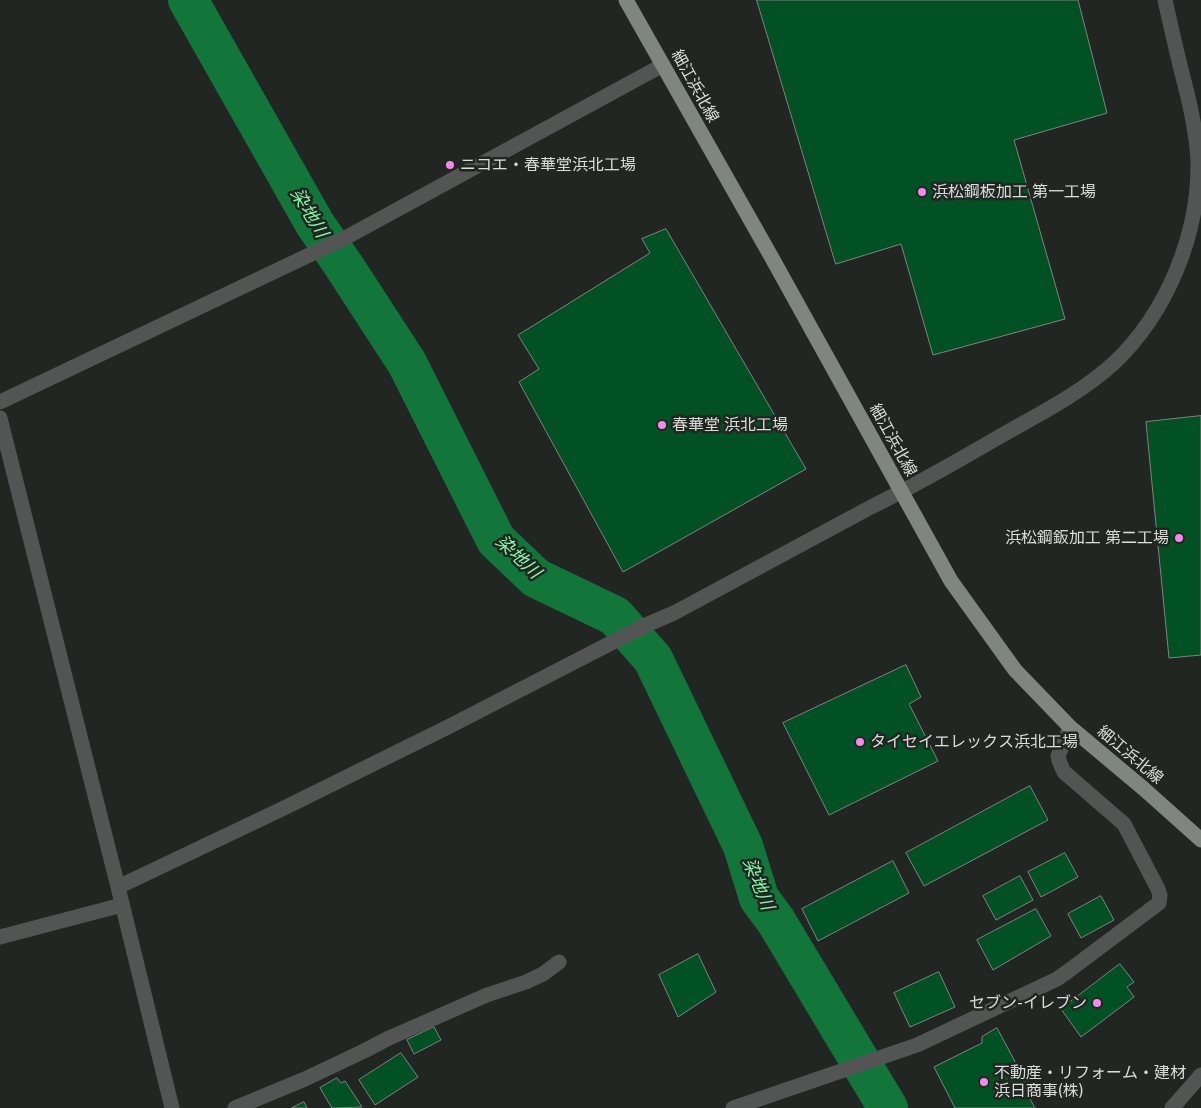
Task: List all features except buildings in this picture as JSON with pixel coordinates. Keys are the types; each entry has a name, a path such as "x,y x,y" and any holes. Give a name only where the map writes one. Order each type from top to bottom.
{"main road":[{"name":"細江浜北線","path":"626,0 951,581 1015,670 1070,727 1201,840"}],"street":[{"path":"118,887 300,800 646,625 674,614 902,492 1060,402 1114,363 1133,343 1162,299 1176,271 1193,219 1198,164 1197,140 1165,0"},
{"path":"0,402 345,238 662,65"},
{"path":"0,418 172,1108"},
{"path":"734,1108 917,1044 1057,979 1159,903 1160,895 1158,889 1124,824 1064,772 1061,767 1058,756 1070,727"},
{"path":"0,937 122,905"},
{"path":"235,1108 305,1079 389,1038 486,995 526,982 543,974 560,962"},
{"path":"1173,1107 1201,1075"}],"waterway":[{"name":"染地川","path":"188,0 315,224 407,363 496,540 536,578 615,616 653,659 743,846 759,898 776,921 888,1108"}],"place":[{"name":"ニコエ・春華堂浜北工場","path":"450,165"},
{"name":"浜松鋼板加工 第一工場","path":"922,192"},
{"name":"春華堂 浜北工場","path":"662,425"},
{"name":"浜松鋼鈑加工 第二工場","path":"1179,538"},
{"name":"タイセイエレックス浜北工場","path":"860,742"},
{"name":"セブン-イレブン","path":"1097,1003"},
{"name":"不動産・リフォーム・建材 浜日商事(株)","path":"984,1082"}]}
